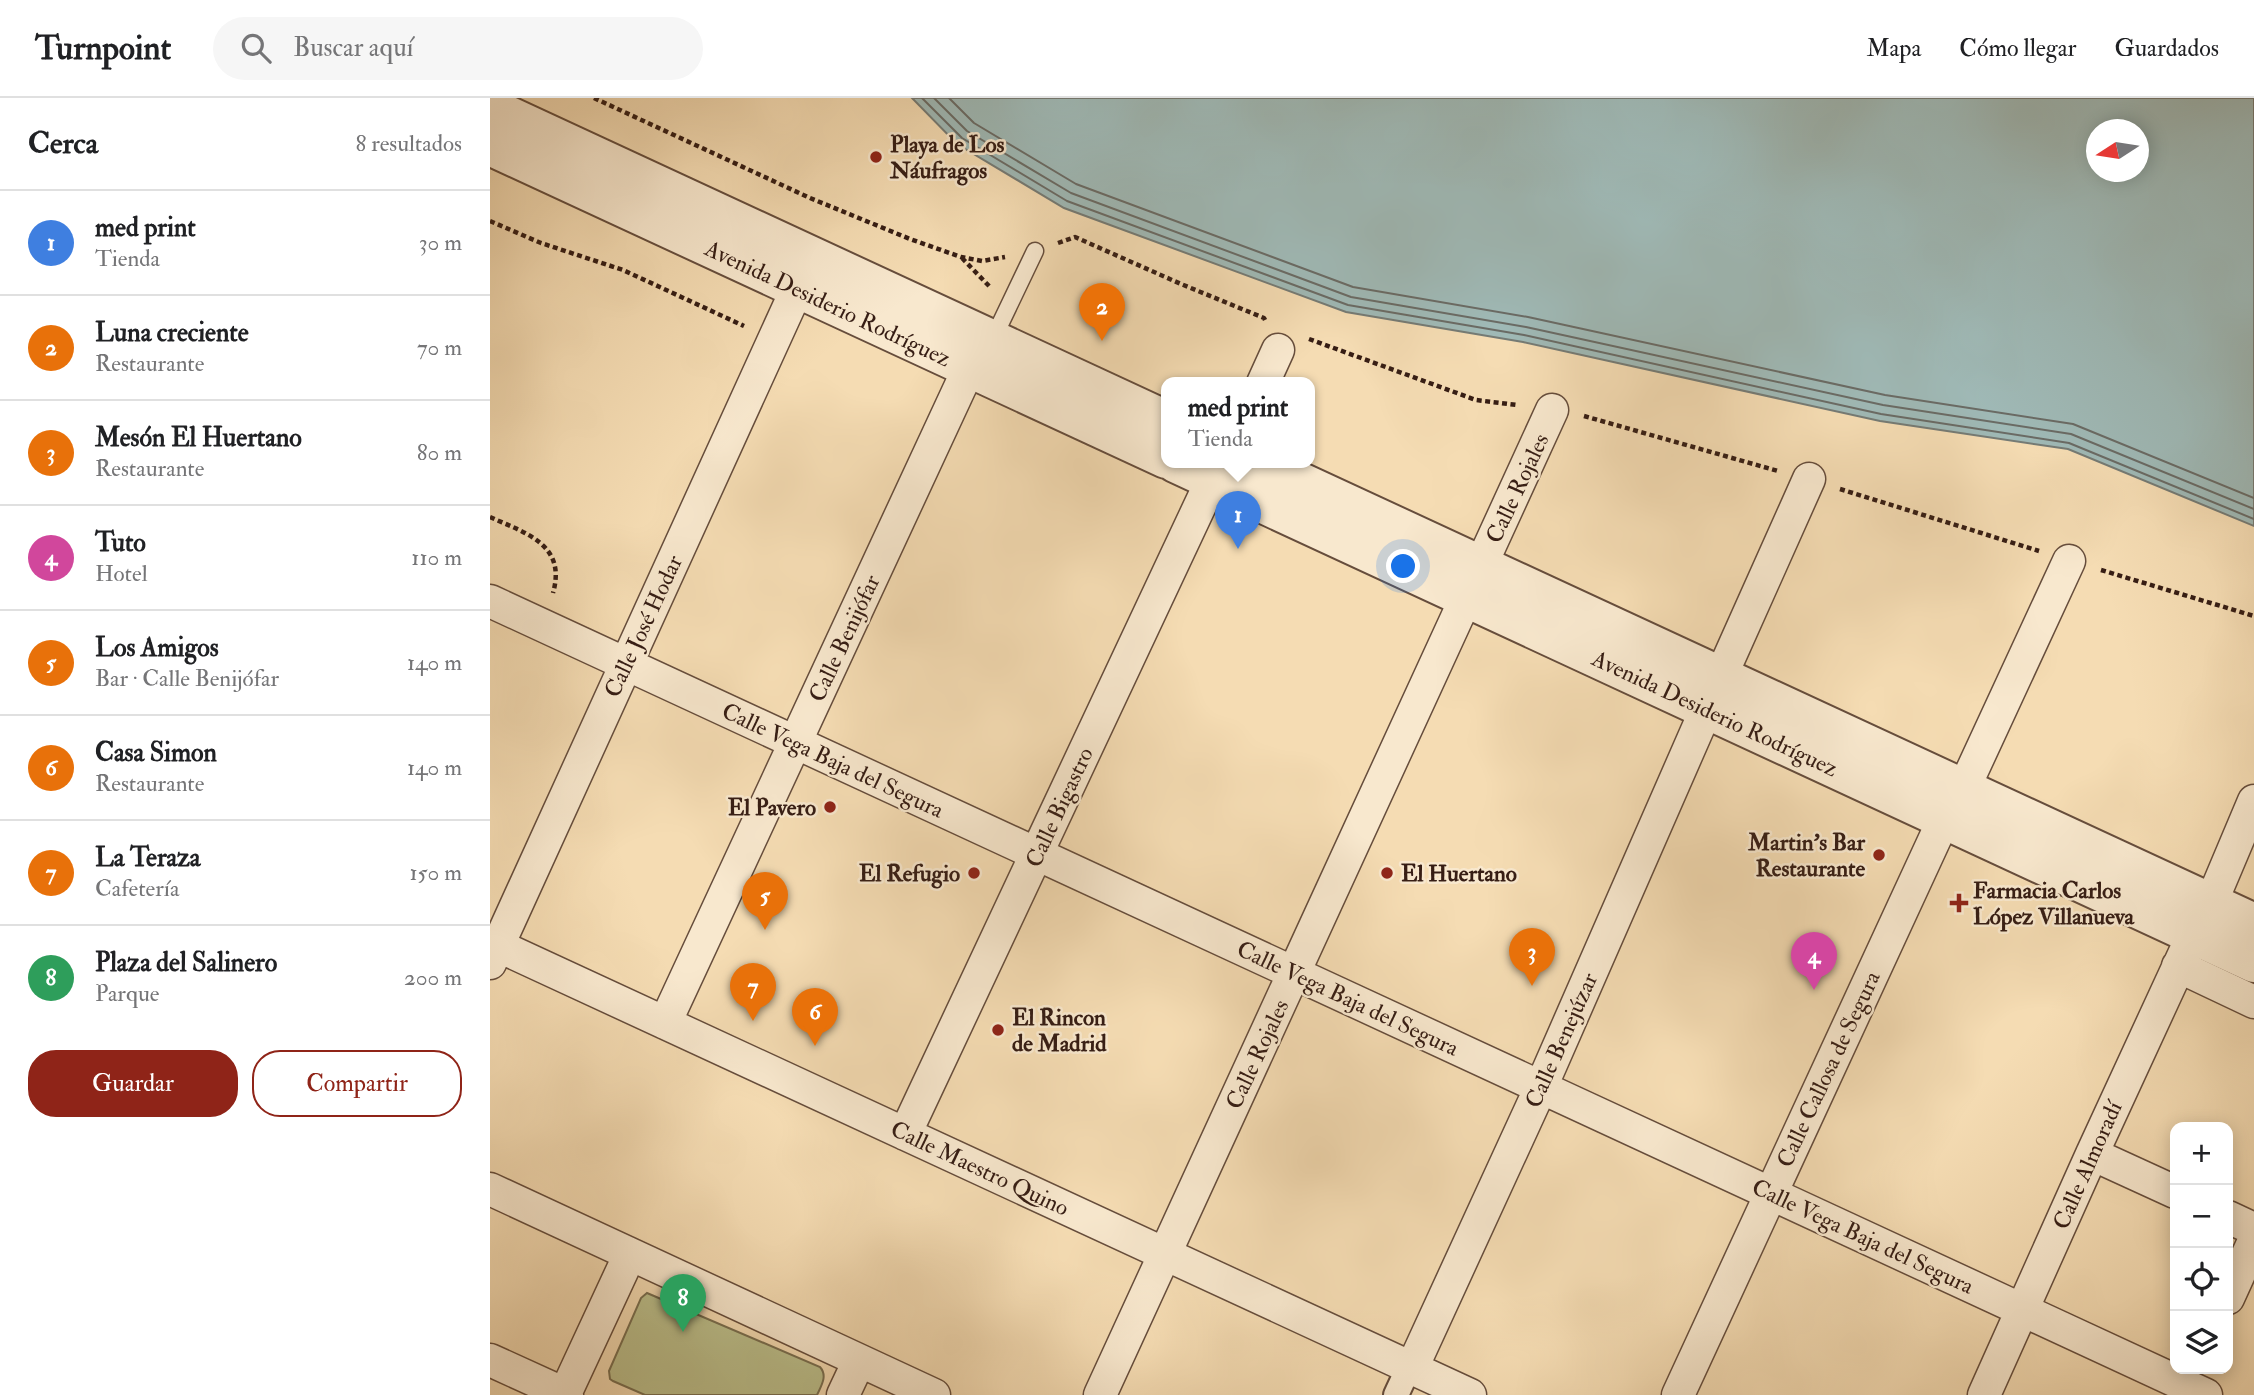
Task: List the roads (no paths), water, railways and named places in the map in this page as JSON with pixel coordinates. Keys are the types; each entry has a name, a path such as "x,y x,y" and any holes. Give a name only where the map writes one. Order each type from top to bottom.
{"street":[{"name":"Avenida Desiderio Rodríguez","path":"490,107 981,354 1161,456"},
{"name":"Avenida Desiderio Rodríguez","path":"490,146 797,289 1161,418"},
{"name":"Calle José Hodar","path":"493,950 797,289"},
{"path":"1266,377 1278,350"},
{"name":"Calle Benijófar","path":"665,1023 981,354"},
{"name":"Calle Rojales","path":"1100,1395 1474,582 1564,412"},
{"name":"Avenida Desiderio Rodríguez","path":"1186,468 1474,582 1954,804 2194,935 2254,963"},
{"name":"Avenida Desiderio Rodríguez","path":"1269,468 1474,582"},
{"name":"Calle Bigastro","path":"905,1134 1212,480"},
{"name":"Calle Benejúzar","path":"1406,1377 1541,1087 1809,480"},
{"name":"Calle Callosa de Segura","path":"1678,1395 2069,561"},
{"name":"Calle Vega Baja del Segura","path":"490,601 2022,1310 2196,1383"},
{"name":"Calle Almoradí","path":"1984,1395 2194,935 2241,868 2254,802"},
{"name":"Avenida Desiderio Rodríguez","path":"2194,935 2254,923"},
{"name":"Avenida Desiderio Rodríguez","path":"2194,935 2254,1002"},
{"name":"Calle Maestro Quino","path":"493,950 665,1023 1165,1254 1406,1377 1470,1395"},
{"path":"2092,1154 2170,1190"},
{"path":"490,1189 934,1395"},
{"path":"2233,1219 2254,1229"},
{"path":"2233,1287 2254,1241"},
{"path":"490,1360 566,1395 630,1254"},
{"path":"844,1395 859,1361"}],"lane":[{"path":"981,354 1035,251"}],"water":[{"path":"912,98 2254,98 2254,526 2068,449 1880,421 1523,342 1346,312 1064,208 957,144"}],"place":[{"name":"Playa de Los Náufragos","path":"876,157"},
{"name":"Luna creciente","path":"1102,341"},
{"name":"med print","path":"1238,549"},
{"name":"El Pavero","path":"830,807"},
{"name":"Martin's Bar Restaurante","path":"1879,855"},
{"name":"El Refugio","path":"974,873"},
{"name":"El Huertano","path":"1387,873"},
{"name":"Farmacia Carlos López Villanueva","path":"1959,903"},
{"name":"Los Amigos","path":"765,930"},
{"name":"Mesón El Huertano","path":"1532,986"},
{"name":"Tuto","path":"1814,990"},
{"name":"La Teraza","path":"753,1021"},
{"name":"El Rincon de Madrid","path":"998,1030"},
{"name":"Casa Simon","path":"815,1046"},
{"name":"Plaza del Salinero","path":"683,1332"}]}
